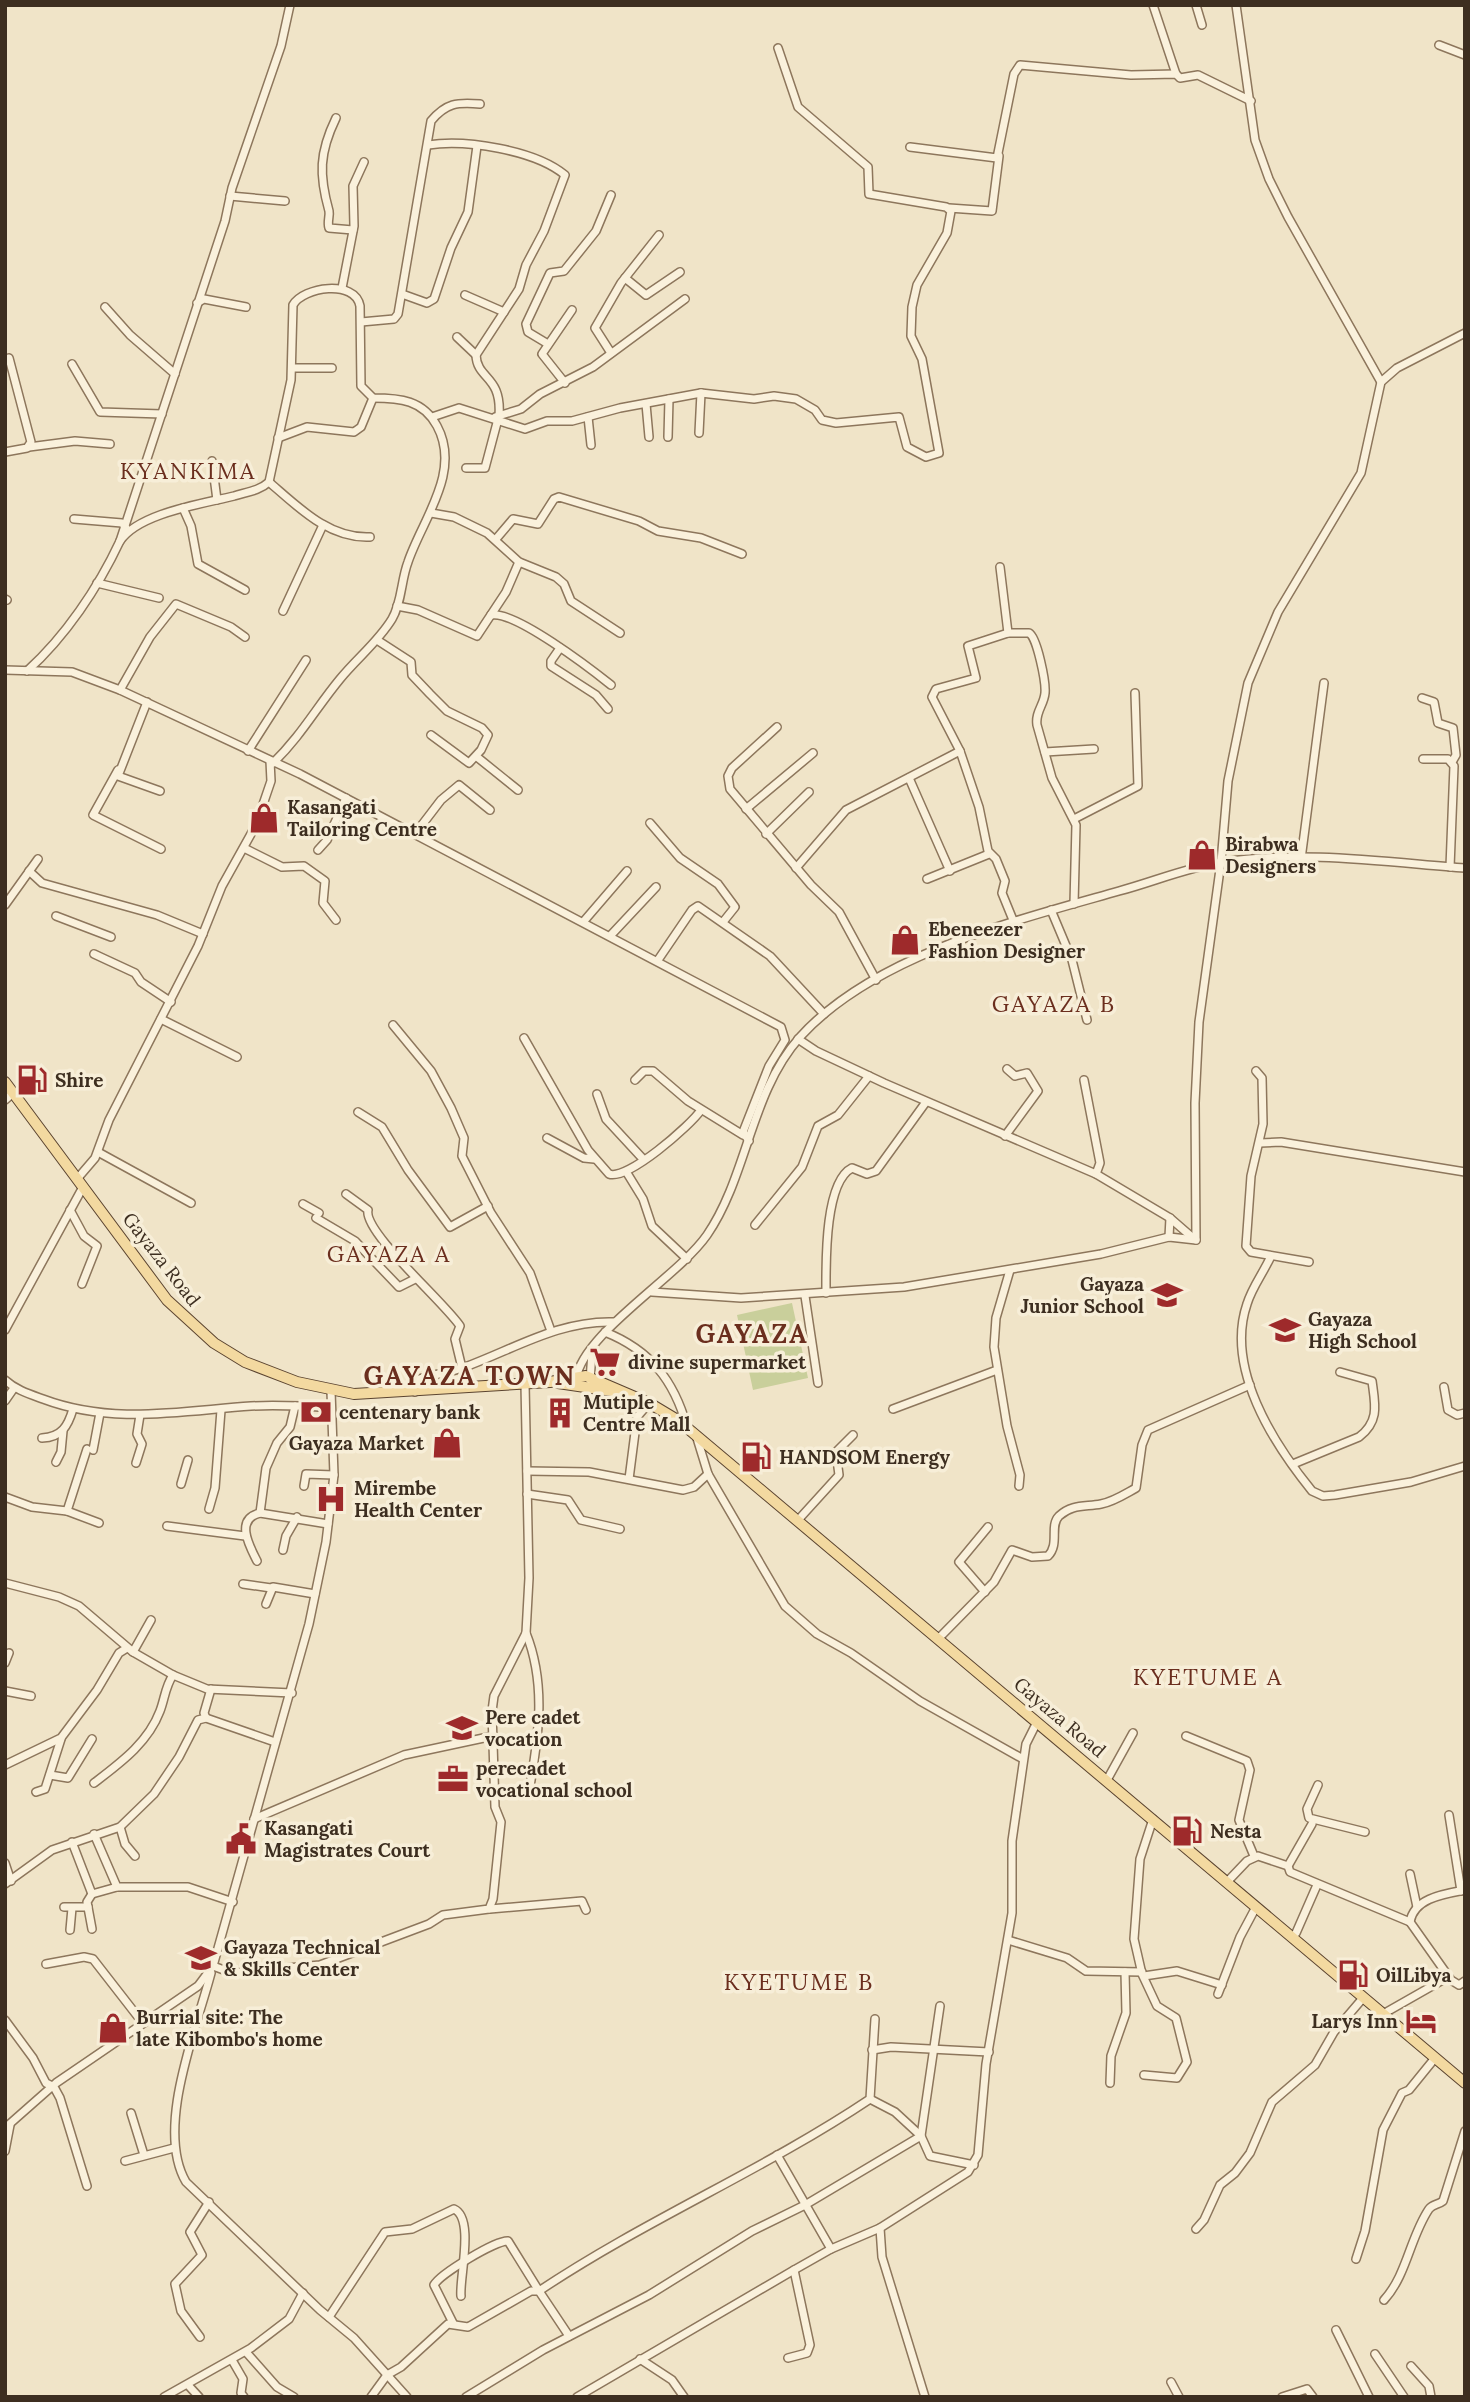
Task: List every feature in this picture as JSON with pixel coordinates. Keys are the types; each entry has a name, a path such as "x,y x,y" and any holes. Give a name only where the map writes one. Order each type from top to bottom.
{"main road":[{"name":"Gayaza Road","path":"5,1082 9,1096 80,1183 167,1300 189,1323 245,1362 333,1394 415,1392 525,1384 576,1376 590,1377 649,1402 691,1431 799,1519 1465,2083"},
{"name":"Gayaza Road","path":"550,1382 583,1389 623,1392"}],"street":[{"path":"26,672 52,646 97,583 126,528 225,222 230,197 281,46 290,5"},
{"path":"1153,5 1176,74 1180,78 1198,75 1251,101"},
{"path":"1196,5 1202,25"},
{"path":"1236,5 1255,140 1274,191 1381,382"},
{"path":"1438,45 1465,55"},
{"path":"778,48 795,103 868,167 869,194 949,208 992,211 1014,74 1020,65 1132,75 1176,74"},
{"path":"361,322 396,318 431,121 443,108 455,102 480,104"},
{"path":"336,118 321,159 324,202 329,213 329,228 353,230"},
{"path":"428,145 466,141 477,146 518,153 565,175 544,230 526,265 519,289 476,355"},
{"path":"402,294 427,303 434,299 451,248 470,206 477,146"},
{"path":"910,147 991,158 999,156"},
{"path":"342,288 353,230 353,186 364,162"},
{"path":"548,344 528,332 526,324 550,273 564,271 596,231 611,195"},
{"path":"230,197 285,201"},
{"path":"432,417 457,408 497,418 525,429 547,421 572,421 701,393 754,399 774,396 796,399 815,410 822,420 836,423 900,417 907,447 926,457 939,453 922,359 911,336 911,327 914,291 947,233 951,214 949,208"},
{"path":"611,353 595,328 625,278 659,235"},
{"path":"625,278 646,295 680,272"},
{"path":"5,1330 70,1210 80,1183 98,1152 108,1120 171,1002 222,886 244,848 268,793 272,762 306,728 341,677 377,640 397,606 408,561 431,513 445,454 440,433 432,417 408,400 373,398 360,384 359,299 342,288 307,294 295,302 290,348 292,368 269,482 258,490 183,508 126,528"},
{"path":"465,295 504,312"},
{"path":"197,303 204,299 246,307"},
{"path":"497,418 522,409 540,394 565,383 685,299"},
{"path":"105,307 130,335 175,374"},
{"path":"565,383 542,357 572,310"},
{"path":"1196,1240 1195,1103 1199,1022 1221,862 1228,781 1248,683 1258,653 1283,602 1360,473 1381,382 1397,368 1465,333"},
{"path":"457,337 476,355 479,367 499,394 497,418 485,468 466,468"},
{"path":"9,358 31,440 29,447"},
{"path":"72,364 100,412 162,414"},
{"path":"292,368 332,368"},
{"path":"699,433 701,393"},
{"path":"278,438 307,428 354,432 360,427 373,398"},
{"path":"668,437 669,399"},
{"path":"646,404 649,437"},
{"path":"588,417 591,445"},
{"path":"5,452 75,441 110,444"},
{"path":"212,461 217,500"},
{"path":"269,482 323,525 353,537 370,537"},
{"path":"496,539 512,520 537,525 554,499 559,497 639,521 658,531 701,538 742,554"},
{"path":"183,508 191,526 198,564 245,590"},
{"path":"431,513 464,520 496,539 519,562 556,577 565,585 571,601 620,633"},
{"path":"74,519 122,523 126,528"},
{"path":"283,611 323,525"},
{"path":"397,606 418,610 473,636 480,634 519,562"},
{"path":"1000,567 1009,634"},
{"path":"97,583 159,598"},
{"path":"120,690 150,637 176,604 231,627 245,637"},
{"path":"491,615 498,614 512,619 561,648 611,685"},
{"path":"1013,920 1002,893 1005,881 996,859 989,854 979,807 960,751 932,696 933,691 975,679 968,646 1009,634 1034,635 1046,690 1036,718 1052,778 1074,819 1077,832 1074,904"},
{"path":"377,640 411,662 413,676 447,710 486,732 487,740 477,757 466,762 431,735"},
{"path":"561,648 551,661 551,666 596,695 608,709"},
{"path":"248,751 306,660"},
{"path":"5,670 72,672 147,702 346,798 611,935 785,1030 785,1040 769,1066 726,1202 709,1233 687,1259 605,1332 576,1376 583,1389"},
{"path":"1301,859 1324,683"},
{"path":"1074,819 1139,786 1135,693"},
{"path":"1422,698 1434,702 1438,723 1453,728 1456,755 1452,762 1450,867"},
{"path":"147,702 118,770 93,815 161,849"},
{"path":"777,727 729,772 730,789 796,869 839,912 876,980"},
{"path":"1045,752 1094,749"},
{"path":"796,869 846,810 960,751"},
{"path":"746,809 813,752"},
{"path":"477,757 518,790"},
{"path":"1423,759 1452,762"},
{"path":"118,770 118,776 160,791"},
{"path":"909,778 950,870"},
{"path":"415,834 441,800 459,785 490,810"},
{"path":"766,834 809,792"},
{"path":"318,850 327,841 346,798"},
{"path":"650,823 674,852 719,884 733,902 735,909 723,922"},
{"path":"244,848 282,867 304,866 325,881 323,903 336,920"},
{"path":"927,879 989,854"},
{"path":"5,905 38,859"},
{"path":"746,1138 769,1087 798,1039 824,1014 876,980 1013,920 1221,862 1301,859 1465,868"},
{"path":"29,871 42,883 157,915 203,934"},
{"path":"584,921 627,871"},
{"path":"611,935 656,887"},
{"path":"658,960 695,907 723,922 777,963 824,1014"},
{"path":"1051,910 1072,960 1087,1020"},
{"path":"56,916 111,937"},
{"path":"94,954 135,974 141,982 171,1002"},
{"path":"161,1018 237,1057"},
{"path":"393,1025 431,1071 451,1108 464,1138 462,1156 488,1206 530,1273 551,1331"},
{"path":"524,1038 594,1159 609,1174 628,1173 690,1124 701,1110"},
{"path":"798,1039 816,1051 926,1102 1096,1174 1170,1218 1196,1240"},
{"path":"1005,1136 1038,1091 1027,1073 1015,1076 1007,1069"},
{"path":"635,1080 644,1071 653,1071 701,1110 746,1138"},
{"path":"1256,1071 1261,1074 1263,1093 1261,1143 1251,1176 1246,1241 1249,1251 1309,1262"},
{"path":"755,1225 802,1167 818,1126 838,1115 869,1076"},
{"path":"1084,1080 1100,1163 1096,1174"},
{"path":"597,1094 606,1119 643,1159"},
{"path":"826,1293 827,1235 833,1200 846,1172 852,1168 867,1174 876,1171 926,1102"},
{"path":"358,1112 382,1127 408,1170 450,1227 488,1206"},
{"path":"547,1138 584,1158 594,1159"},
{"path":"1261,1143 1281,1142 1465,1171"},
{"path":"98,1152 191,1203"},
{"path":"628,1173 643,1199 652,1226 687,1259"},
{"path":"346,1194 369,1210 367,1216 374,1230 415,1279 434,1294 460,1326 455,1339 462,1368"},
{"path":"303,1203 355,1241 399,1287 415,1279"},
{"path":"70,1210 84,1236 97,1246 82,1284"},
{"path":"1169,1237 1170,1218"},
{"path":"652,1292 741,1298 805,1296 904,1287 1101,1254 1169,1237 1196,1240"},
{"path":"1271,1256 1247,1304 1241,1346 1250,1385 1270,1429 1312,1491 1323,1496 1411,1482 1465,1466"},
{"path":"1010,1270 996,1318 997,1370 1020,1475 1019,1486"},
{"path":"805,1296 818,1383"},
{"path":"415,1392 417,1380 462,1368 551,1331 588,1321 614,1322"},
{"path":"605,1332 637,1348 660,1369 676,1392 708,1474 766,1569 779,1599 808,1627 956,1724 1023,1759"},
{"path":"583,1389 590,1377 594,1346"},
{"path":"893,1409 997,1370"},
{"path":"1293,1464 1359,1437 1373,1420 1377,1410 1372,1381 1340,1372"},
{"path":"5,1380 14,1388 73,1409 100,1413 140,1415 295,1406 331,1408"},
{"path":"525,1384 529,1578 526,1633 540,1692 540,1728 530,1786"},
{"path":"939,1638 985,1592 1007,1564 1012,1550 1038,1558 1052,1552 1056,1542 1055,1522 1060,1515 1078,1505 1102,1504 1136,1488 1142,1445 1148,1430 1250,1385"},
{"path":"1444,1387 1448,1410 1457,1415 1465,1413"},
{"path":"5,1401 14,1388"},
{"path":"333,1394 331,1408 334,1475 315,1594 292,1693 275,1742 176,2105 174,2148 186,2182 354,2338 407,2397"},
{"path":"629,1479 637,1417 649,1402"},
{"path":"260,1513 266,1468 277,1443 290,1427 295,1406"},
{"path":"56,1462 61,1452 63,1431 73,1409"},
{"path":"209,1509 215,1488 221,1410"},
{"path":"67,1511 100,1413"},
{"path":"136,1463 142,1444 137,1434 140,1415"},
{"path":"42,1438 56,1436 63,1431"},
{"path":"799,1519 839,1475 835,1452 853,1435"},
{"path":"181,1484 188,1461"},
{"path":"527,1471 589,1472 682,1490 694,1487 708,1474"},
{"path":"304,1486 306,1474 334,1475"},
{"path":"527,1494 568,1500 581,1520 620,1529"},
{"path":"5,1497 32,1507 67,1511 99,1523"},
{"path":"257,1561 246,1536 250,1517 260,1513 298,1517 328,1524"},
{"path":"283,1550 286,1536 298,1517"},
{"path":"167,1526 246,1536"},
{"path":"985,1592 958,1562 988,1527"},
{"path":"5,1583 60,1597 79,1606 130,1650 173,1675 211,1689 292,1693"},
{"path":"243,1584 315,1594"},
{"path":"266,1604 271,1588"},
{"path":"36,1792 45,1789 61,1738 97,1690 119,1653 130,1650 151,1620"},
{"path":"489,1909 493,1899 501,1822 495,1807 494,1696 526,1633"},
{"path":"5,1663 9,1653"},
{"path":"94,1783 142,1741 160,1710 166,1687 173,1675"},
{"path":"206,1718 204,1713 211,1689"},
{"path":"5,1691 31,1696"},
{"path":"5,1863 8,1883 41,1857 72,1842 120,1827 154,1794 179,1757 198,1720 206,1718 275,1742"},
{"path":"578,2397 831,2249 880,2228 968,2172 974,2165 978,2155 989,2052 1013,1900 1012,1841 1023,1759 1026,1744 1037,1721"},
{"path":"1107,1780 1133,1733"},
{"path":"254,1819 404,1755 493,1736"},
{"path":"1186,1736 1247,1761 1250,1770 1238,1820 1254,1856 1288,1866"},
{"path":"5,1765 61,1738"},
{"path":"50,1775 66,1780 92,1739"},
{"path":"1318,1785 1307,1809 1309,1818 1364,1832"},
{"path":"1410,1923 1417,1907 1430,1899 1463,1891 1449,1815"},
{"path":"1144,2075 1177,2078 1187,2062 1176,2018 1157,2006 1143,1974 1134,1939 1140,1854 1153,1819"},
{"path":"1312,1824 1288,1866 1290,1872 1410,1923 1448,1977 1458,1985 1465,1980"},
{"path":"120,1827 125,1844 135,1856"},
{"path":"94,1834 117,1887"},
{"path":"72,1842 92,1894"},
{"path":"1227,1882 1254,1856"},
{"path":"1410,1874 1417,1907"},
{"path":"1296,1933 1317,1885"},
{"path":"92,1929 87,1899 92,1894 117,1887 188,1887 233,1902"},
{"path":"213,1966 232,1973 320,1965 429,1924 443,1915 582,1901 586,1910"},
{"path":"70,1930 68,1907 88,1907"},
{"path":"1218,1994 1240,1937 1256,1907"},
{"path":"1008,1940 1067,1958 1086,1971 1143,1974 1177,1971 1222,1985"},
{"path":"46,1964 84,1957 93,1959 142,2022"},
{"path":"5,2151 8,2126 54,2087 142,2022 198,1986 213,1966"},
{"path":"1110,2083 1111,2056 1126,2013 1125,1972"},
{"path":"1383,2014 1448,1977"},
{"path":"1196,2229 1220,2185 1236,2173 1250,2153 1272,2102 1315,2065 1334,2032 1363,1998"},
{"path":"921,2136 940,2006"},
{"path":"870,2099 875,2019"},
{"path":"5,2020 33,2058 46,2084 54,2087 65,2109 71,2141 87,2186"},
{"path":"872,2050 891,2047 989,2052"},
{"path":"1356,2259 1365,2231 1383,2130 1402,2092 1409,2090 1435,2058"},
{"path":"870,2099 895,2112 921,2136 930,2156 974,2165"},
{"path":"569,2336 539,2291 508,2241 502,2240 447,2272 434,2285 453,2323 462,2328 468,2327 531,2291 539,2291 569,2270 777,2155 870,2099"},
{"path":"131,2113 144,2155"},
{"path":"1384,2300 1397,2283 1399,2271 1431,2207 1443,2201 1455,2152 1465,2131"},
{"path":"466,2397 569,2336 649,2295 752,2231 805,2205 921,2136"},
{"path":"125,2161 174,2148"},
{"path":"777,2155 831,2249"},
{"path":"200,2337 181,2311 175,2284 202,2255 190,2232 209,2202"},
{"path":"329,2317 378,2239 387,2231 412,2229 456,2209 461,2216 465,2263 461,2296"},
{"path":"880,2228 882,2257 925,2397"},
{"path":"788,2358 807,2353 810,2345 794,2270"},
{"path":"164,2397 246,2352 289,2319 303,2293"},
{"path":"371,2397 387,2375 453,2323"},
{"path":"1336,2330 1369,2397"},
{"path":"246,2352 276,2387 294,2397"},
{"path":"1375,2354 1404,2397"},
{"path":"640,2359 672,2380 684,2397"},
{"path":"232,2360 243,2379 241,2393 244,2397"},
{"path":"1411,2366 1429,2386 1431,2397"},
{"path":"1171,2382 1179,2397"},
{"path":"188,2385 199,2397"},
{"path":"1282,2397 1307,2389 1313,2397"}],"green space":[{"path":"792,1303 808,1378 753,1390 737,1315"}],"place":[{"name":"Kasangati Tailoring Centre","path":"264,818"},
{"name":"Birabwa Designers","path":"1202,855"},
{"name":"Ebeneezer Fashion Designer","path":"905,940"},
{"name":"Shire","path":"32,1080"},
{"name":"Gayaza Junior School","path":"1167,1295"},
{"name":"Gayaza High School","path":"1285,1330"},
{"name":"divine supermarket","path":"605,1362"},
{"name":"centenary bank","path":"316,1412"},
{"name":"Mutiple Centre Mall","path":"560,1413"},
{"name":"Gayaza Market","path":"447,1443"},
{"name":"HANDSOM Energy","path":"756,1457"},
{"name":"Mirembe Health Center","path":"331,1499"},
{"name":"Pere cadet vocation","path":"462,1728"},
{"name":"perecadet vocational school","path":"453,1779"},
{"name":"Nesta","path":"1187,1831"},
{"name":"Kasangati Magistrates Court","path":"241,1839"},
{"name":"Gayaza Technical & Skills Center","path":"201,1958"},
{"name":"OilLibya","path":"1353,1975"},
{"name":"Larys Inn","path":"1421,2021"},
{"name":"Burrial site: The late Kibombo's home","path":"113,2028"}],"district":[{"name":"KYANKIMA","path":"188,470"},
{"name":"GAYAZA B","path":"1054,1003"},
{"name":"GAYAZA A","path":"389,1253"},
{"name":"GAYAZA","path":"752,1333"},
{"name":"GAYAZA TOWN","path":"470,1375"},
{"name":"KYETUME A","path":"1208,1676"},
{"name":"KYETUME B","path":"799,1981"}]}
